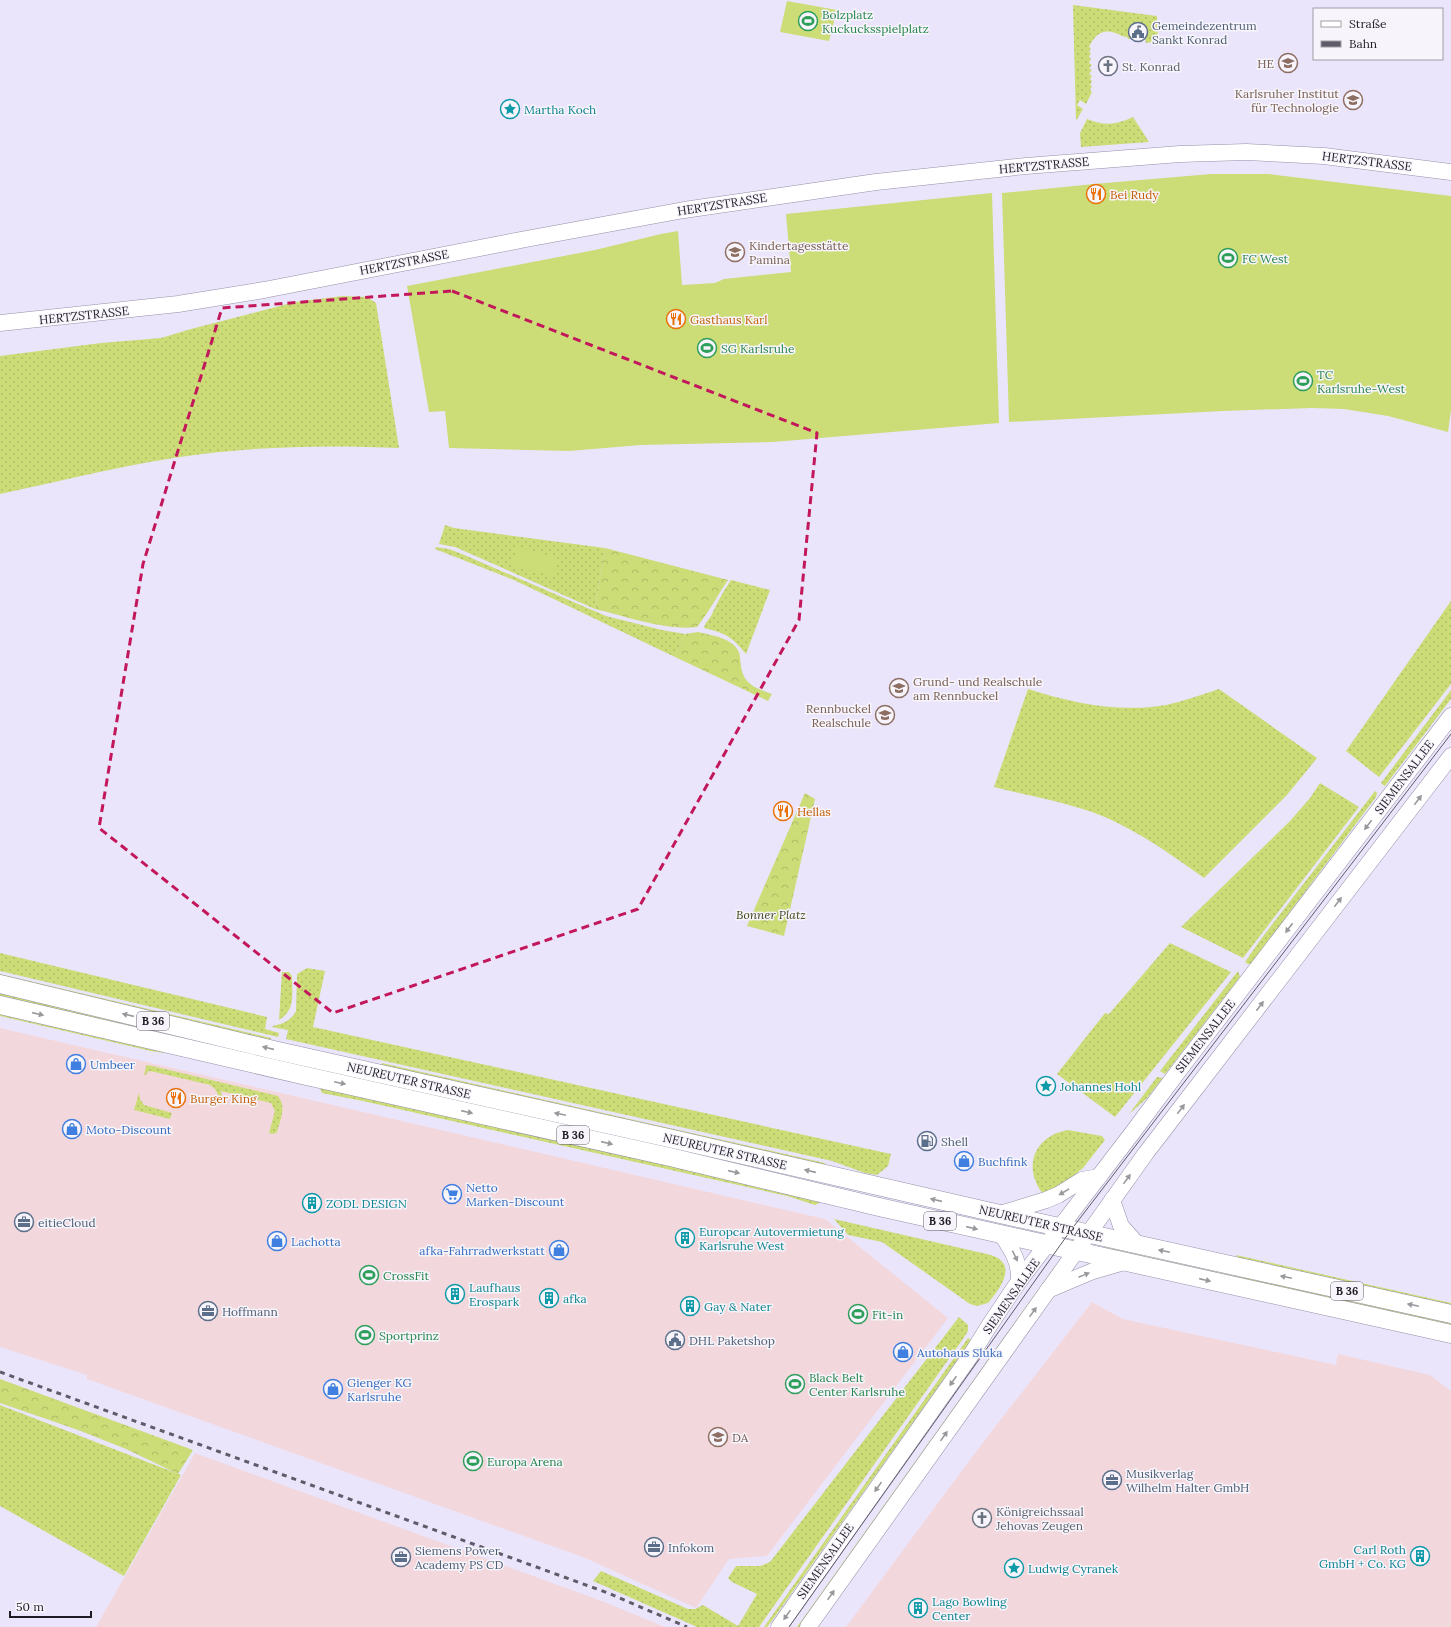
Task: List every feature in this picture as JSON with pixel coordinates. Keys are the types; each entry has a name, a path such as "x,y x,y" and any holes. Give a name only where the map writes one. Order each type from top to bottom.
{"main road":[{"name":"HERTZSTRASSE","path":"0,323 90,315 194,302 692,208 868,183 1026,166 1180,154 1246,152 1324,156 1451,172"},
{"name":"SIEMENSALLEE","path":"779,1627 971,1355 1019,1281 1451,716"},
{"name":"SIEMENSALLEE","path":"808,1627 1112,1200 1451,756"},
{"path":"1254,973 1276,985"},
{"name":"NEUREUTER STRASSE","path":"0,984 278,1051 673,1139 1060,1228 1451,1314"},
{"name":"NEUREUTER STRASSE","path":"0,1005 310,1077 670,1157 1002,1235 1451,1334"},
{"path":"1000,1214 1058,1196 1082,1180 1099,1177"},
{"path":"1112,1200 1121,1226 1138,1245"},
{"path":"1002,1235 1016,1258 1019,1266 1019,1281"},
{"path":"1048,1290 1093,1271 1124,1262"}],"highlighted area":[{"path":"452,291 817,433 799,620 638,909 333,1013 99,828 143,564 222,308"}],"shaded area":[{"path":"0,1028 825,1219 948,1318 767,1556 729,1559 696,1608 585,1558 87,1379 87,1375 0,1347"},
{"path":"1092,1302 1123,1319 1336,1365 1338,1354 1430,1375 1451,1391 1451,1627 846,1627 981,1445"},
{"path":"195,1453 602,1601 665,1627 96,1627"}],"green space":[{"name":"Bolzplatz Kuckucksspielplatz","path":"787,1 837,10 829,41 780,32"},
{"path":"1073,5 1157,16 1158,41 1146,43 1145,38 1128,39 1127,37 1117,33 1110,32 1102,32 1096,36 1089,47 1091,48 1089,57 1091,59 1089,63 1092,65 1089,68 1092,70 1089,74 1092,76 1090,79 1092,81 1090,85 1092,86 1090,90 1092,92 1086,104 1080,100 1077,105 1083,109 1076,121"},
{"path":"1133,117 1149,142 1081,147 1080,133 1087,119 1099,123 1110,124 1121,122"},
{"name":"FC West","path":"1211,174 1268,174 1451,196 1451,410 1448,432 1388,416 1344,409 1312,408 1009,422 1002,193"},
{"name":"SG Karlsruhe","path":"992,193 999,423 773,442 641,445 569,451 449,448 445,411 429,412 407,286 595,250 678,231 682,285 715,283 724,279 791,272 786,214"},
{"path":"343,296 367,297 376,303 399,448 300,447 226,451 177,457 126,466 0,494 0,356 101,343 161,338 295,302"},
{"path":"445,525 454,528 605,548 595,609 455,547 439,544"},
{"path":"436,547 449,549 462,554 606,616 662,630 685,634 675,657 514,580 435,549"},
{"path":"517,547 558,558 553,576 512,566"},
{"path":"605,548 728,580 697,627 672,627 632,619 595,609"},
{"path":"731,580 770,590 746,654 728,636 704,628"},
{"path":"1451,601 1451,684 1379,777 1346,751"},
{"path":"698,632 715,636 732,643 739,652 741,669 745,678 751,685 772,694 768,701 675,657 685,634"},
{"path":"1028,689 1062,699 1096,705 1131,708 1166,705 1219,689 1317,758 1287,795 1204,878 1150,841 1107,818 1092,812 1043,798 994,787"},
{"path":"1451,690 1451,699 1385,786 1383,785 1381,783"},
{"path":"1320,783 1359,807 1243,958 1181,927 1290,821 1310,798"},
{"path":"1375,791 1377,793 1376,797 1251,964 1245,962 1261,939"},
{"name":"Bonner Platz","path":"805,793 815,799 784,936 747,926"},
{"path":"1170,943 1231,972 1115,1117 1057,1074 1105,1013 1109,1014"},
{"path":"0,953 267,1017 265,1029 279,1033 278,1037 0,971"},
{"path":"307,968 325,971 313,1027 891,1154 888,1166 877,1175 865,1173 832,1161 286,1039 288,1030 272,1027 289,1020 296,1011 297,974"},
{"path":"1238,971 1240,977 1165,1074 1160,1071"},
{"path":"282,972 289,972 292,976 292,1001 288,1011 279,1020"},
{"path":"0,974 271,1038 270,1042 0,979"},
{"path":"0,991 274,1054 272,1061 0,997"},
{"path":"0,1010 182,1053 151,1051 0,1016"},
{"path":"382,1063 825,1163 824,1166 381,1067"},
{"path":"148,1065 278,1096 281,1100 282,1109 277,1132 274,1134 269,1133 275,1111 271,1103 221,1091 222,1098 220,1098 215,1089 210,1085 155,1072 149,1071 144,1076 146,1066"},
{"path":"1157,1077 1163,1078 1146,1099 1129,1114"},
{"path":"321,1086 825,1200 815,1205 787,1196 322,1093 320,1088"},
{"path":"139,1093 140,1099 144,1105 172,1113 170,1119 134,1110"},
{"path":"1068,1130 1102,1136 1105,1140 1083,1168 1065,1183 1043,1194 1033,1173 1035,1154 1047,1139 1056,1133"},
{"path":"834,1219 991,1255 999,1259 1004,1264 1006,1270 1002,1284 988,1303 977,1306 970,1304 882,1242 848,1235"},
{"path":"1104,1247 1221,1273 1451,1319 1451,1327 1104,1250"},
{"path":"1236,1255 1451,1303 1451,1306 1238,1258"},
{"path":"1055,1266 1058,1266 801,1627 797,1627"},
{"path":"959,1317 968,1325 968,1331 963,1339 759,1627 697,1627 593,1581 601,1571 688,1609 695,1609 703,1605 738,1626 757,1594 732,1582 728,1578 736,1566 760,1566 770,1562"},
{"path":"968,1338 971,1340 943,1380 771,1622 767,1627 764,1627"},
{"path":"0,1379 193,1450 178,1474 126,1449 78,1430 0,1403"},
{"path":"0,1405 181,1475 124,1576 0,1506"}],"tram line":[{"path":"789,1627 1071,1230 1451,734"}],"railway":[{"path":"0,1372 608,1593 687,1627"}],"place":[{"name":"Bolzplatz Kuckucksspielplatz","path":"808,21"},
{"name":"Gemeindezentrum Sankt Konrad","path":"1138,32"},
{"name":"HE","path":"1288,63"},
{"name":"St. Konrad","path":"1108,66"},
{"name":"Karlsruher Institut für Technologie","path":"1353,100"},
{"name":"Martha Koch","path":"510,109"},
{"name":"Bei Rudy","path":"1096,194"},
{"name":"Kindertagesstätte Pamina","path":"735,252"},
{"name":"FC West","path":"1228,258"},
{"name":"Gasthaus Karl","path":"676,319"},
{"name":"SG Karlsruhe","path":"707,348"},
{"name":"TC Karlsruhe-West","path":"1303,381"},
{"name":"Grund- und Realschule am Rennbuckel","path":"899,688"},
{"name":"Rennbuckel Realschule","path":"885,715"},
{"name":"Hellas","path":"783,811"},
{"name":"Umbeer","path":"76,1064"},
{"name":"Johannes Hohl","path":"1046,1086"},
{"name":"Burger King","path":"176,1098"},
{"name":"Moto-Discount","path":"72,1129"},
{"name":"Shell","path":"927,1141"},
{"name":"Buchfink","path":"964,1161"},
{"name":"Netto Marken-Discount","path":"452,1194"},
{"name":"ZODL DESIGN","path":"312,1203"},
{"name":"eitieCloud","path":"24,1222"},
{"name":"Europcar Autovermietung Karlsruhe West","path":"685,1238"},
{"name":"Lachotta","path":"277,1241"},
{"name":"afka-Fahrradwerkstatt","path":"559,1250"},
{"name":"CrossFit","path":"369,1275"},
{"name":"Laufhaus Erospark","path":"455,1294"},
{"name":"afka","path":"549,1298"},
{"name":"Gay & Nater","path":"690,1306"},
{"name":"Hoffmann","path":"208,1311"},
{"name":"Fit-in","path":"858,1314"},
{"name":"Sportprinz","path":"365,1335"},
{"name":"DHL Paketshop","path":"675,1340"},
{"name":"Autohaus Sluka","path":"903,1352"},
{"name":"Black Belt Center Karlsruhe","path":"795,1384"},
{"name":"Gienger KG Karlsruhe","path":"333,1389"},
{"name":"DA","path":"718,1437"},
{"name":"Europa Arena","path":"473,1461"},
{"name":"Musikverlag Wilhelm Halter GmbH","path":"1112,1480"},
{"name":"Königreichssaal Jehovas Zeugen","path":"982,1518"},
{"name":"Infokom","path":"654,1547"},
{"name":"Carl Roth GmbH + Co. KG","path":"1420,1556"},
{"name":"Siemens Power Academy PS CD","path":"401,1557"},
{"name":"Ludwig Cyranek","path":"1014,1568"},
{"name":"Lago Bowling Center","path":"918,1608"}]}
